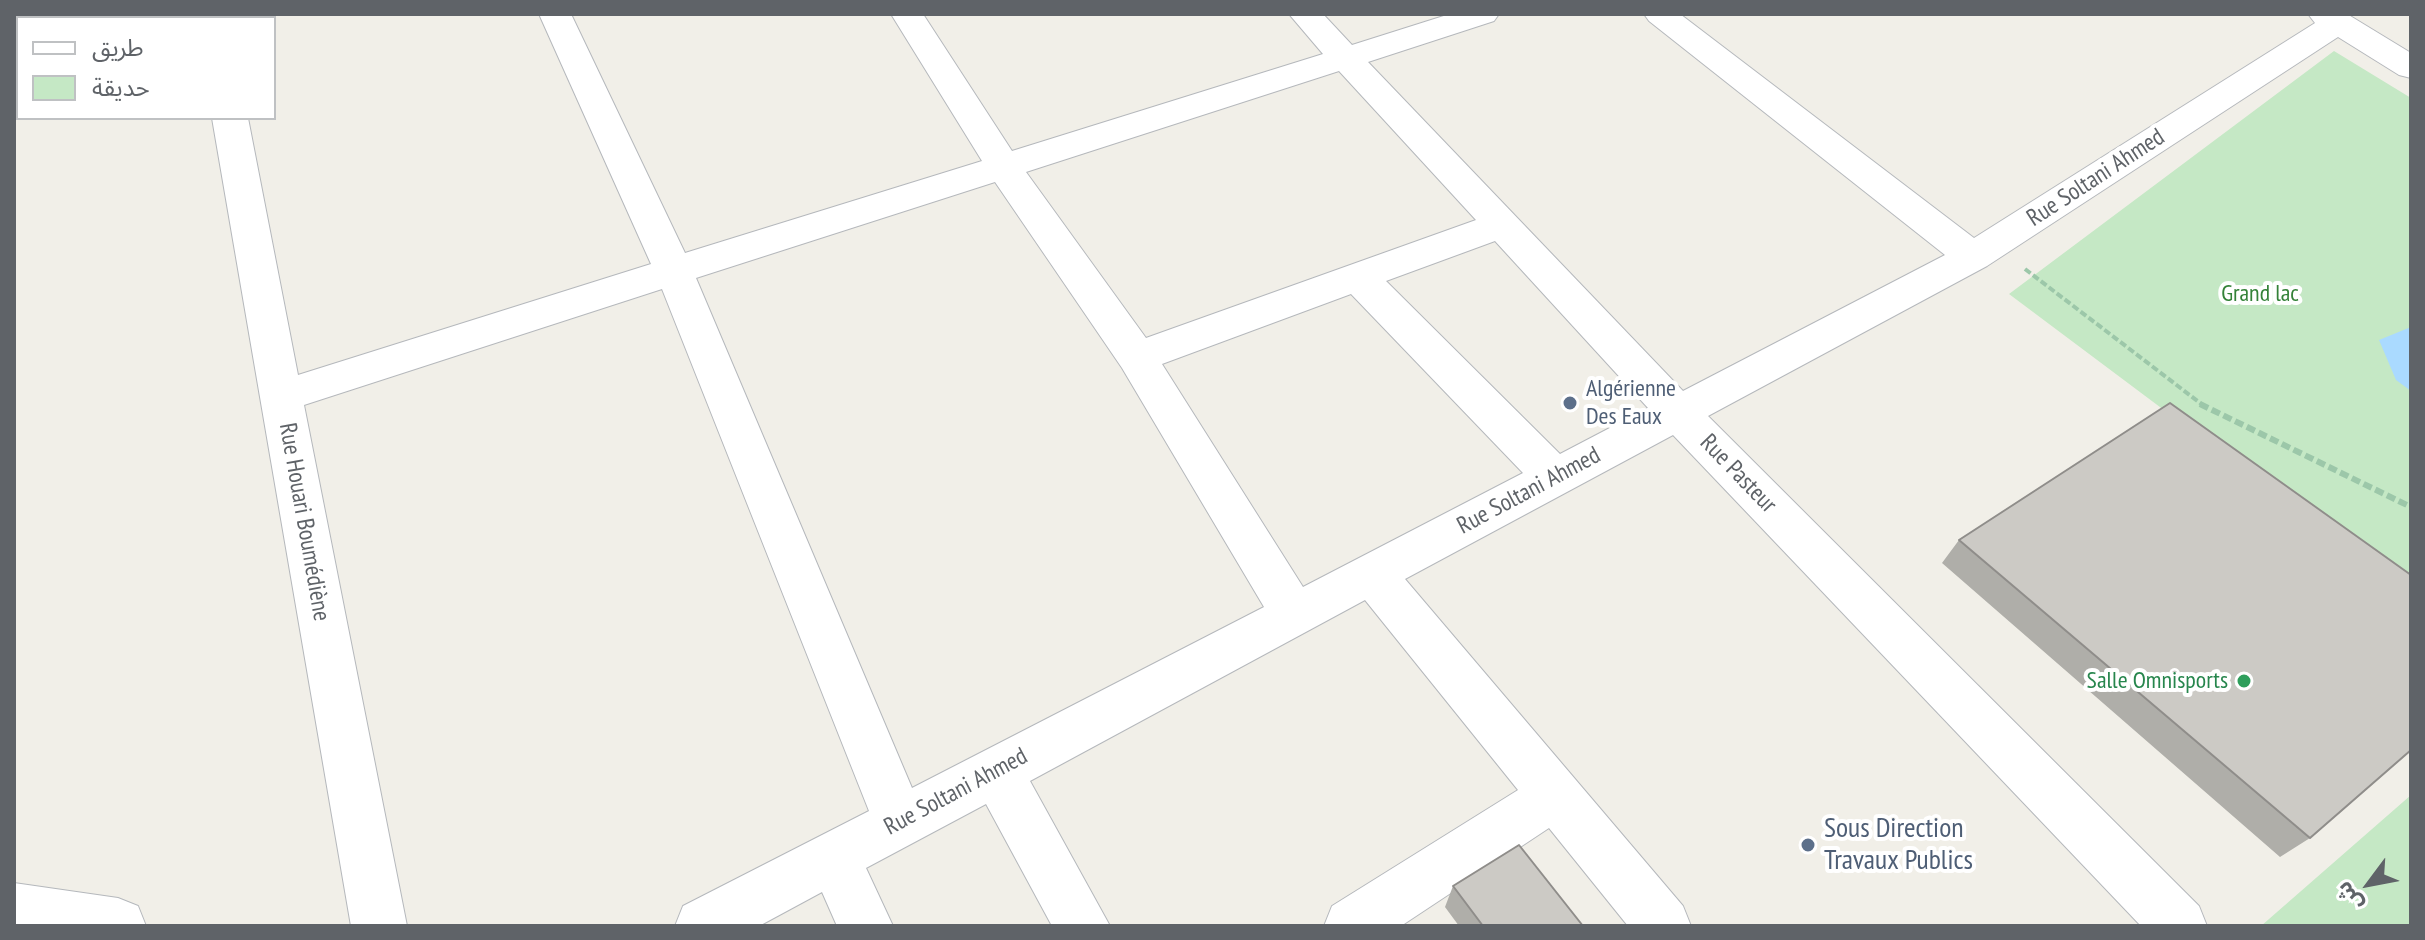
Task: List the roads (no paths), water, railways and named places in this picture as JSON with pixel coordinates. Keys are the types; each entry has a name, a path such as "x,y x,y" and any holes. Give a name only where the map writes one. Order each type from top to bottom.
{"street":[{"path":"555,14 674,271 900,822"},
{"path":"907,14 1003,166 1137,357 1294,614"},
{"name":"Rue Pasteur","path":"1305,14 1678,413 2179,926"},
{"path":"281,396 1483,14"},
{"path":"1660,14 1983,250"},
{"path":"2330,18 2411,68"},
{"name":"Rue Soltani Ahmed","path":"703,926 1983,250 2330,18"},
{"name":"Rue Houari Boumédiène","path":"230,120 379,926"},
{"path":"1137,357 1502,224"},
{"path":"1357,276 1555,477"},
{"path":"1372,574 1663,926"},
{"path":"996,771 1082,926"},
{"path":"1352,926 1555,795"},
{"path":"833,857 865,926"},
{"path":"14,910 118,926"}],"water":[{"path":"2411,327 2411,391 2396,380 2379,340"}],"place":[{"name":"Algérienne Des Eaux","path":"1570,403"},
{"name":"Salle Omnisports","path":"2244,681"},
{"name":"Sous Direction Travaux Publics","path":"1808,845"}],"park label":[{"name":"Grand lac","path":"2260,294"}]}
